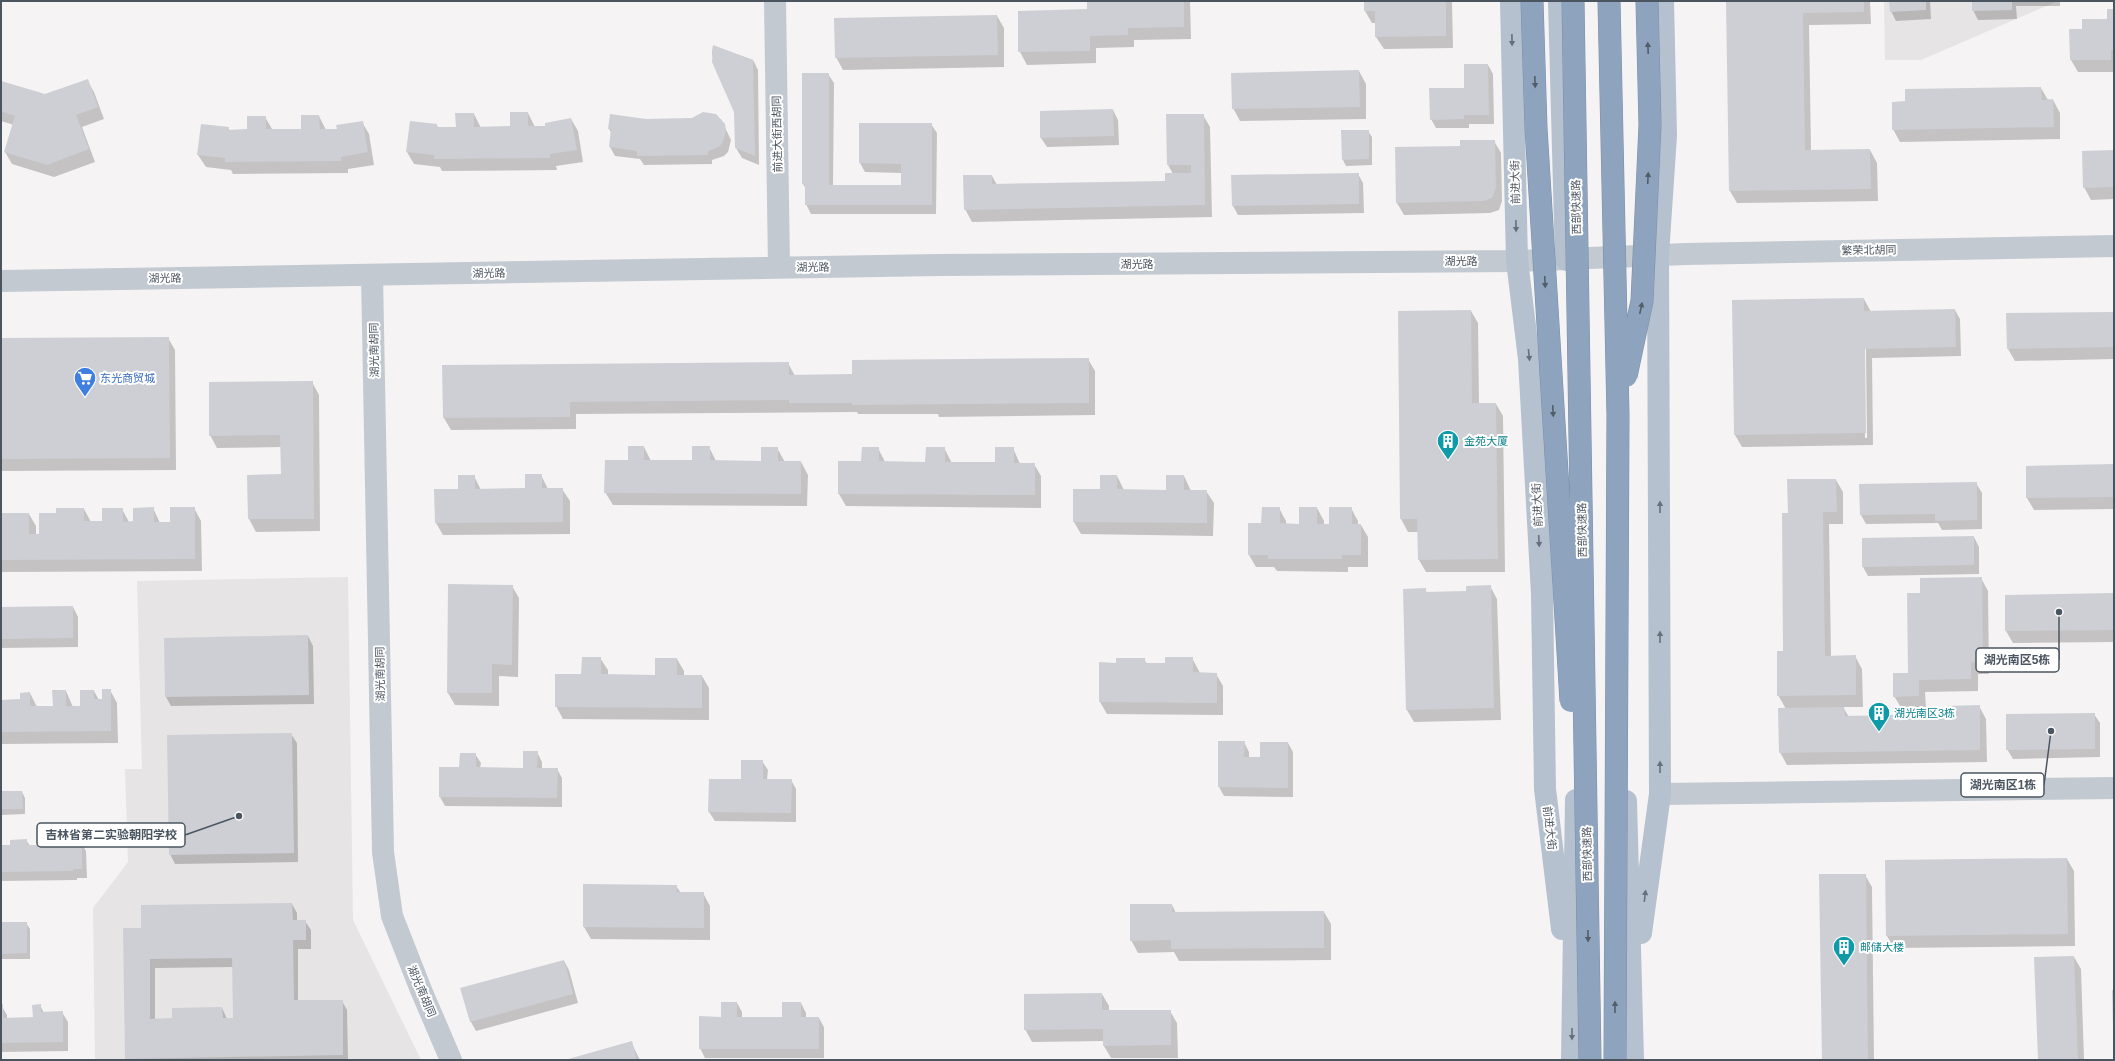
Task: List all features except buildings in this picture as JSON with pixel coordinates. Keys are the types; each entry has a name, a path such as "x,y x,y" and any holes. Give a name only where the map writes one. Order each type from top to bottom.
{"highway":[{"path":"1532,1 1536,128 1567,658 1587,863"},
{"name":"西部快速路","path":"1573,1 1590,1060"},
{"path":"1609,1 1618,415 1615,1060"},
{"path":"1618,415 1642,301 1650,125 1647,1"}],"main road":[{"name":"前进大街","path":"1511,1 1517,261 1529,359 1540,563 1545,789 1572,1007"},
{"name":"前进大街","path":"1559,1 1574,575 1575,717 1572,1060"},
{"path":"1620,1 1624,256 1626,779 1633,1060"},
{"path":"1632,1004 1660,794 1658,255 1666,136 1663,1"}],"street":[{"name":"前进大街西胡同","path":"775,1 779,267"},
{"name":"繁荣北胡同","path":"1624,256 2114,246"},
{"name":"湖光路","path":"1,281 779,267 1517,261 1624,256"},
{"name":"湖光南胡同","path":"372,275 383,852 392,916 421,990 451,1060"},
{"path":"1660,794 2114,788"}],"shaded area":[{"path":"1884,1 2058,1 1921,60 1885,60"},
{"path":"348,577 353,920 421,1060 95,1060 93,908 128,862 125,769 142,769 137,581"}],"place":[{"name":"东光商贸城","path":"85,398"},
{"name":"金苑大厦","path":"1448,460"},
{"name":"湖光南区5栋","path":"2059,612"},
{"name":"湖光南区1栋","path":"2051,731"},
{"name":"湖光南区3栋","path":"1879,732"},
{"name":"吉林省第二实验朝阳学校","path":"239,816"},
{"name":"邮储大楼","path":"1844,966"}]}
